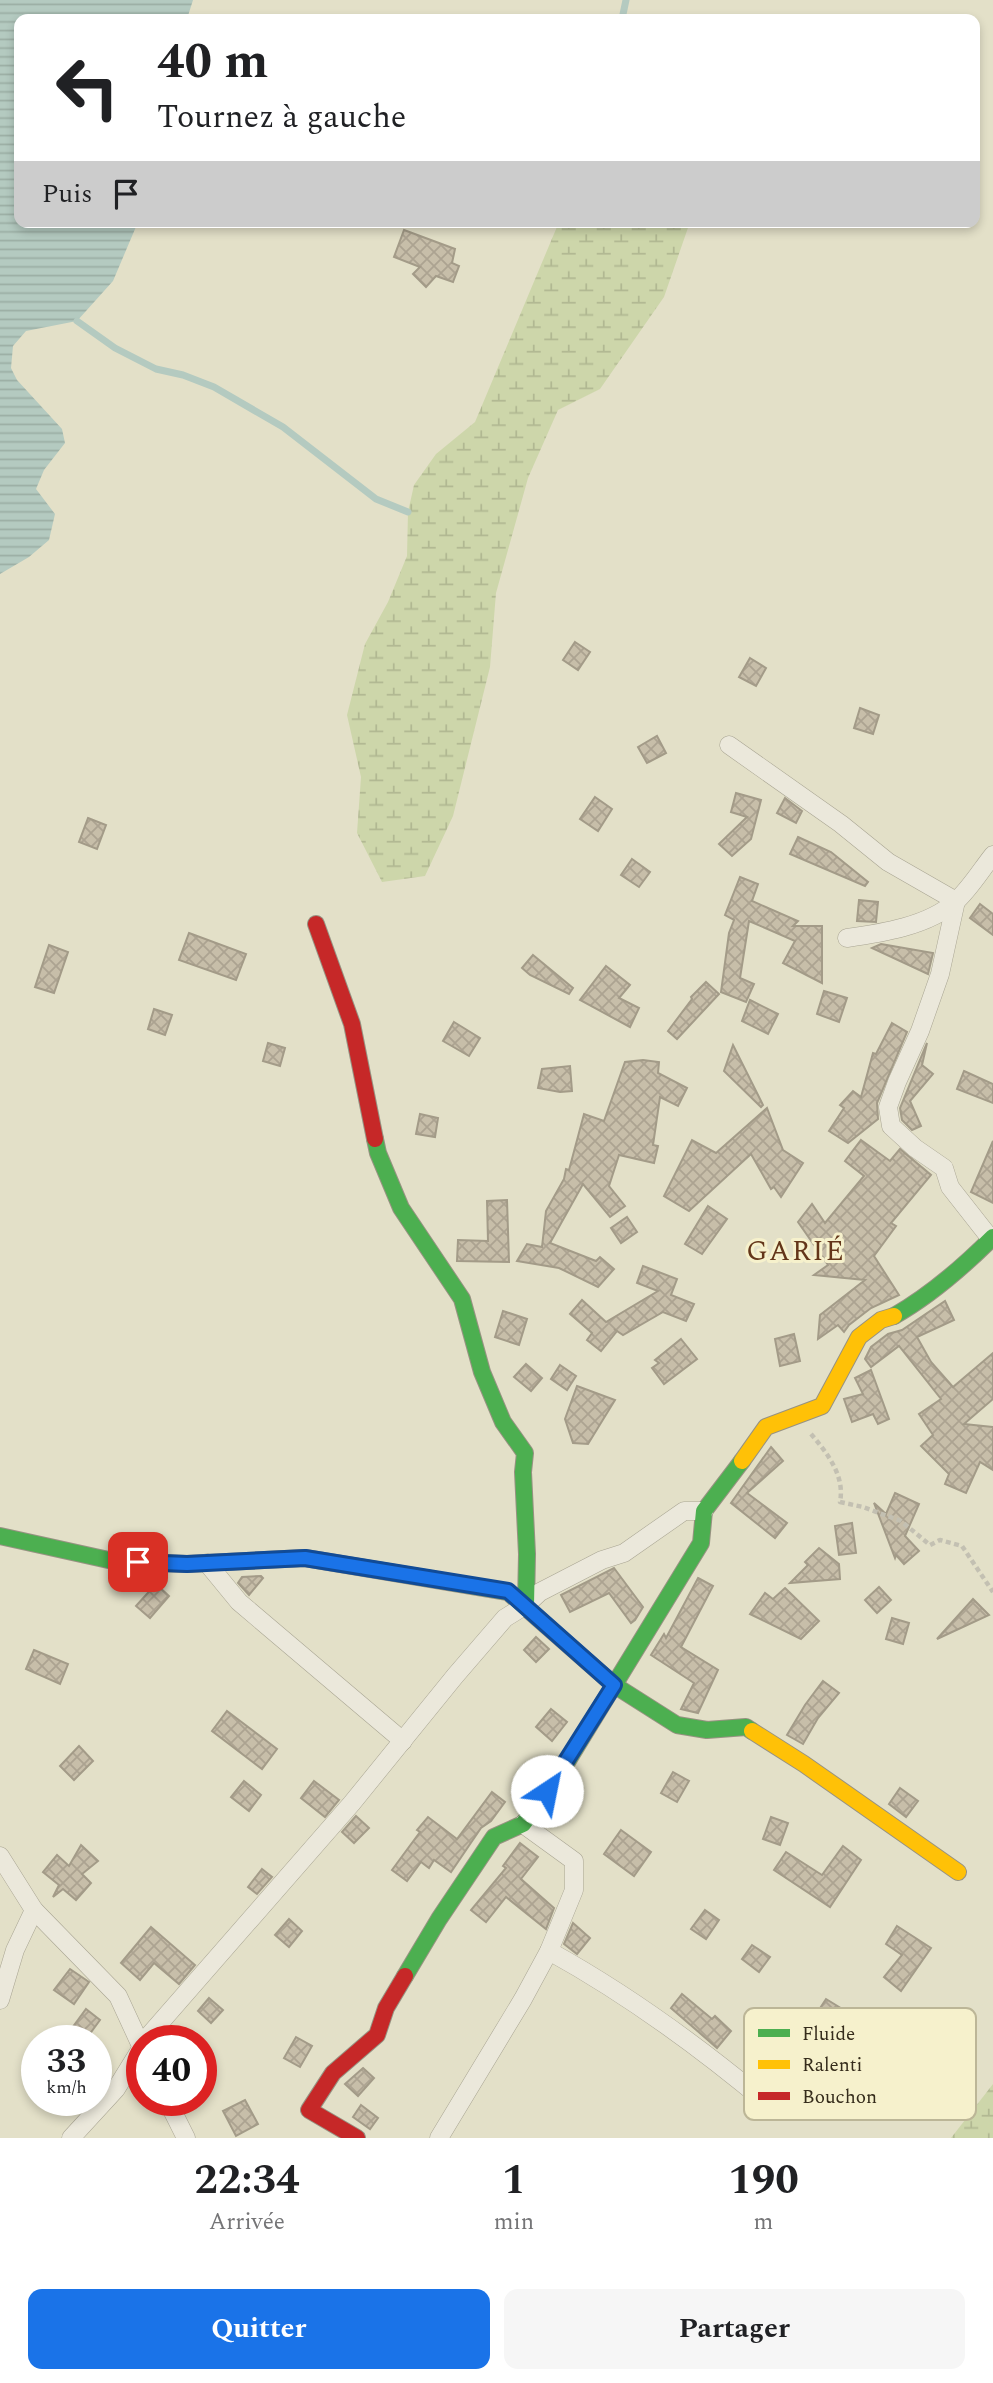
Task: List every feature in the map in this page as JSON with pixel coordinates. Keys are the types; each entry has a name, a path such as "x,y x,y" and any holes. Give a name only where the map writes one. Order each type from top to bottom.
{"street":[{"path":"729,745 841,824 888,862 956,901"},
{"path":"846,938 868,935 935,915 956,901 993,855"},
{"path":"356,2138 309,2110 334,2073 377,2035 386,2008 439,1919 494,1837 523,1824 559,1775 701,1543 704,1511 766,1427 822,1406 859,1337 881,1320 894,1316 921,1300 958,1271 992,1238 950,1187 944,1168 915,1148 891,1126 888,1107 920,1031 940,974 956,901"},
{"path":"316,924 352,1024 378,1153 401,1208 462,1299 482,1373 503,1422 524,1453 526,1605"},
{"path":"158,2025 285,1881 505,1618 540,1592 603,1560 624,1553 684,1511 704,1511"},
{"path":"0,1536 113,1561 208,1563 305,1558 508,1591 614,1685 677,1725 708,1730 746,1727 804,1764 958,1872"},
{"path":"208,1563 239,1602 403,1741"},
{"path":"439,2138 523,2000 549,1951 574,1890 574,1861 523,1824"},
{"path":"0,1856 34,1910 118,1996 132,2025"},
{"path":"0,2000 15,1950 34,1910"},
{"path":"549,1951 604,1983 744,2084"},
{"path":"71,2138 116,2089 126,2073"},
{"path":"175,2116 186,2138"}],"path":[{"path":"792,1416 806,1427 828,1454 843,1487 840,1502 901,1521 930,1545 940,1540 962,1546 993,1592"}],"green space":[{"path":"556,228 688,228 664,297 600,389 558,410 528,478 496,593 490,667 453,816 425,876 382,882 357,833 361,777 347,715 365,644 388,602 407,556 408,512 414,485 436,454 475,422"},
{"path":"993,2084 993,2138 951,2138 965,2120 976,2120 976,2106"}],"shaded area":[{"path":"0,0 193,0 189,14 14,14 14,228 135,228 113,281 77,321 26,331 13,346 11,368 17,380 62,429 65,443 44,470 36,489 55,514 49,540 29,557 0,574"}],"building":[{"path":"404,230 455,249 452,263 459,266 453,282 436,276 426,287 413,274 420,267 394,257"},
{"path":"575,642 590,652 578,670 563,660"},
{"path":"750,658 766,668 756,686 739,677"},
{"path":"860,708 879,715 873,734 854,728"},
{"path":"657,736 666,753 647,763 638,747"},
{"path":"736,793 761,800 751,839 732,856 719,844 747,817 731,812"},
{"path":"595,797 612,809 598,831 580,819"},
{"path":"785,798 802,811 796,823 777,813"},
{"path":"88,818 106,825 97,849 79,842"},
{"path":"798,837 831,852 868,882 865,886 790,854"},
{"path":"632,859 650,872 639,887 621,875"},
{"path":"740,877 758,884 752,901 798,921 793,926 822,926 822,983 783,963 795,941 749,921 740,978 754,984 746,1002 721,992 729,933 734,920 725,915"},
{"path":"859,900 878,902 876,922 857,921"},
{"path":"980,904 993,914 993,935 970,918"},
{"path":"189,933 246,954 236,980 179,960"},
{"path":"881,944 933,953 928,974 872,948"},
{"path":"49,945 68,952 54,993 35,987"},
{"path":"533,955 573,988 569,994 530,975 522,968"},
{"path":"606,966 630,985 619,998 639,1008 630,1027 580,1000"},
{"path":"706,982 719,994 677,1039 668,1031 691,997"},
{"path":"824,991 847,998 839,1022 817,1014"},
{"path":"750,1000 778,1014 768,1034 742,1021"},
{"path":"154,1009 172,1015 165,1035 148,1029"},
{"path":"454,1022 480,1038 469,1056 443,1041"},
{"path":"892,1023 907,1032 877,1103 878,1119 848,1143 829,1131 844,1108 840,1105 853,1091 861,1097 873,1053 876,1054"},
{"path":"268,1043 285,1048 280,1066 263,1061"},
{"path":"927,1043 922,1065 933,1074 910,1101 921,1126 912,1130 902,1120 900,1108"},
{"path":"733,1045 763,1105 761,1107 724,1071"},
{"path":"625,1062 659,1062 658,1073 687,1088 678,1106 660,1097 653,1145 658,1146 654,1163 619,1155 609,1186 625,1206 610,1217 583,1184 550,1243 596,1261 600,1257 614,1269 598,1287 559,1268 517,1261 527,1244 542,1247 546,1211 564,1179 566,1169 569,1170 584,1114 604,1121"},
{"path":"570,1066 572,1091 538,1088 542,1069"},
{"path":"964,1071 993,1084 993,1103 957,1089"},
{"path":"767,1108 783,1150 803,1163 781,1197 774,1187 771,1189 751,1154 689,1211 664,1196 692,1140 716,1153"},
{"path":"420,1114 438,1118 435,1137 416,1134"},
{"path":"861,1140 890,1161 900,1149 931,1175 891,1223 896,1226 874,1256 899,1295 871,1308 844,1332 838,1325 818,1339 820,1315 865,1280 814,1275 828,1265 798,1222 812,1204 825,1223 864,1176 845,1161"},
{"path":"993,1141 993,1203 971,1192"},
{"path":"507,1200 509,1262 457,1261 458,1240 488,1241 487,1201"},
{"path":"708,1206 727,1219 702,1254 685,1244"},
{"path":"627,1217 637,1232 621,1243 611,1228"},
{"path":"643,1266 677,1279 671,1295 694,1304 686,1321 663,1312 623,1335 617,1331 601,1351 587,1340 592,1333 570,1314 582,1300 606,1322 658,1291 637,1283"},
{"path":"945,1301 954,1320 917,1337 931,1362 953,1387 993,1353 993,1399 964,1424 993,1427 993,1470 980,1462 966,1493 945,1484 949,1474 921,1446 933,1435 919,1414 941,1399 899,1346 871,1367 865,1359 871,1347 888,1334 902,1330"},
{"path":"503,1311 527,1319 519,1345 495,1337"},
{"path":"794,1334 800,1361 780,1366 775,1339"},
{"path":"681,1339 697,1359 664,1384 652,1368 659,1363 655,1360"},
{"path":"526,1364 542,1378 531,1391 514,1377"},
{"path":"560,1365 576,1376 567,1390 551,1379"},
{"path":"871,1370 889,1419 878,1424 873,1414 852,1422 844,1399 863,1394 855,1378"},
{"path":"577,1386 615,1400 588,1444 573,1443 565,1419"},
{"path":"771,1447 783,1461 747,1493 787,1523 775,1538 731,1503"},
{"path":"895,1493 919,1504 905,1536 919,1551 904,1564 896,1555 895,1558 874,1503 886,1514"},
{"path":"852,1523 856,1553 839,1555 835,1526"},
{"path":"819,1548 839,1564 840,1579 790,1583 808,1565 805,1562"},
{"path":"614,1568 643,1607 635,1620 631,1623 609,1593 570,1612 561,1595"},
{"path":"242,1577 263,1578 249,1595 238,1583"},
{"path":"698,1578 713,1586 681,1647 718,1670 698,1713 681,1709 694,1683 651,1655 664,1634 666,1638"},
{"path":"156,1584 169,1596 150,1618 136,1606"},
{"path":"879,1587 891,1600 877,1613 865,1600"},
{"path":"785,1588 819,1621 801,1639 750,1614 765,1593 773,1599"},
{"path":"973,1599 989,1615 937,1639"},
{"path":"892,1618 909,1623 903,1644 886,1639"},
{"path":"536,1637 549,1649 536,1662 524,1650"},
{"path":"34,1650 68,1664 60,1684 26,1669"},
{"path":"823,1681 839,1693 818,1718 803,1744 787,1735"},
{"path":"551,1709 567,1722 552,1741 536,1727"},
{"path":"227,1711 277,1749 262,1769 212,1731"},
{"path":"79,1746 93,1761 74,1780 60,1766"},
{"path":"673,1772 689,1781 677,1802 661,1793"},
{"path":"244,1781 261,1795 249,1811 231,1797"},
{"path":"314,1781 339,1800 325,1817 301,1798"},
{"path":"900,1788 918,1801 906,1817 889,1804"},
{"path":"492,1792 505,1802 491,1821 481,1828 451,1872 434,1860 429,1868 421,1862 407,1881 392,1870 428,1817 457,1839"},
{"path":"356,1816 369,1828 354,1843 342,1832"},
{"path":"771,1817 788,1823 780,1845 763,1839"},
{"path":"621,1830 651,1852 634,1876 604,1854"},
{"path":"520,1843 538,1857 521,1879 554,1908 546,1929 506,1897 486,1922 471,1910 506,1868 503,1866"},
{"path":"81,1845 98,1861 82,1874 91,1883 76,1900 63,1889 53,1897 59,1885 43,1872 57,1855 69,1866"},
{"path":"843,1846 861,1860 830,1907 774,1870 786,1852 822,1875"},
{"path":"262,1869 272,1877 257,1894 248,1887"},
{"path":"705,1910 719,1920 706,1939 691,1929"},
{"path":"289,1919 302,1931 289,1947 275,1935"},
{"path":"573,1923 590,1938 577,1954 564,1944"},
{"path":"897,1926 931,1948 901,1991 884,1977 902,1955 886,1944"},
{"path":"151,1927 195,1965 179,1984 154,1963 140,1980 121,1963"},
{"path":"752,1945 770,1957 759,1972 742,1959"},
{"path":"70,1969 89,1982 74,2004 54,1990"},
{"path":"682,1994 712,2019 715,2016 731,2031 717,2048 671,2008"},
{"path":"209,1998 223,2010 211,2023 198,2011"},
{"path":"826,1999 841,2008 820,2008"},
{"path":"86,2009 100,2020 96,2025 74,2025"},
{"path":"296,2037 312,2046 300,2067 284,2058"},
{"path":"363,2068 374,2078 358,2096 345,2084"},
{"path":"245,2100 258,2124 236,2136 223,2111"},
{"path":"361,2105 378,2118 370,2129 353,2117"}],"waterway":[{"path":"623,14 626,0"},
{"path":"77,321 115,348 156,369 183,375 214,387 283,427 376,499 408,512"}],"traffic: fast":[{"path":"375,1139 378,1153 401,1208 462,1299 482,1372 503,1422 525,1453 523,1472 527,1554 526,1605"},
{"path":"894,1316 946,1280 993,1237"},
{"path":"405,1976 439,1919 494,1837 523,1824 559,1775 701,1543 704,1511 742,1461"},
{"path":"0,1536 113,1561 187,1564 305,1558 508,1592 614,1685 677,1725 707,1730 746,1727 752,1731"}],"traffic: slow":[{"path":"742,1461 766,1427 822,1406 859,1337 881,1320 894,1316"},
{"path":"752,1731 804,1764 958,1872"}],"traffic: jam":[{"path":"316,924 352,1024 375,1139"},
{"path":"357,2138 309,2110 333,2073 377,2035 386,2008 405,1976"}],"district":[{"name":"GARIÉ","path":"796,1251"}],"route":[{"path":"138,1562 187,1564 305,1558 508,1591 614,1685 547,1791"}]}
